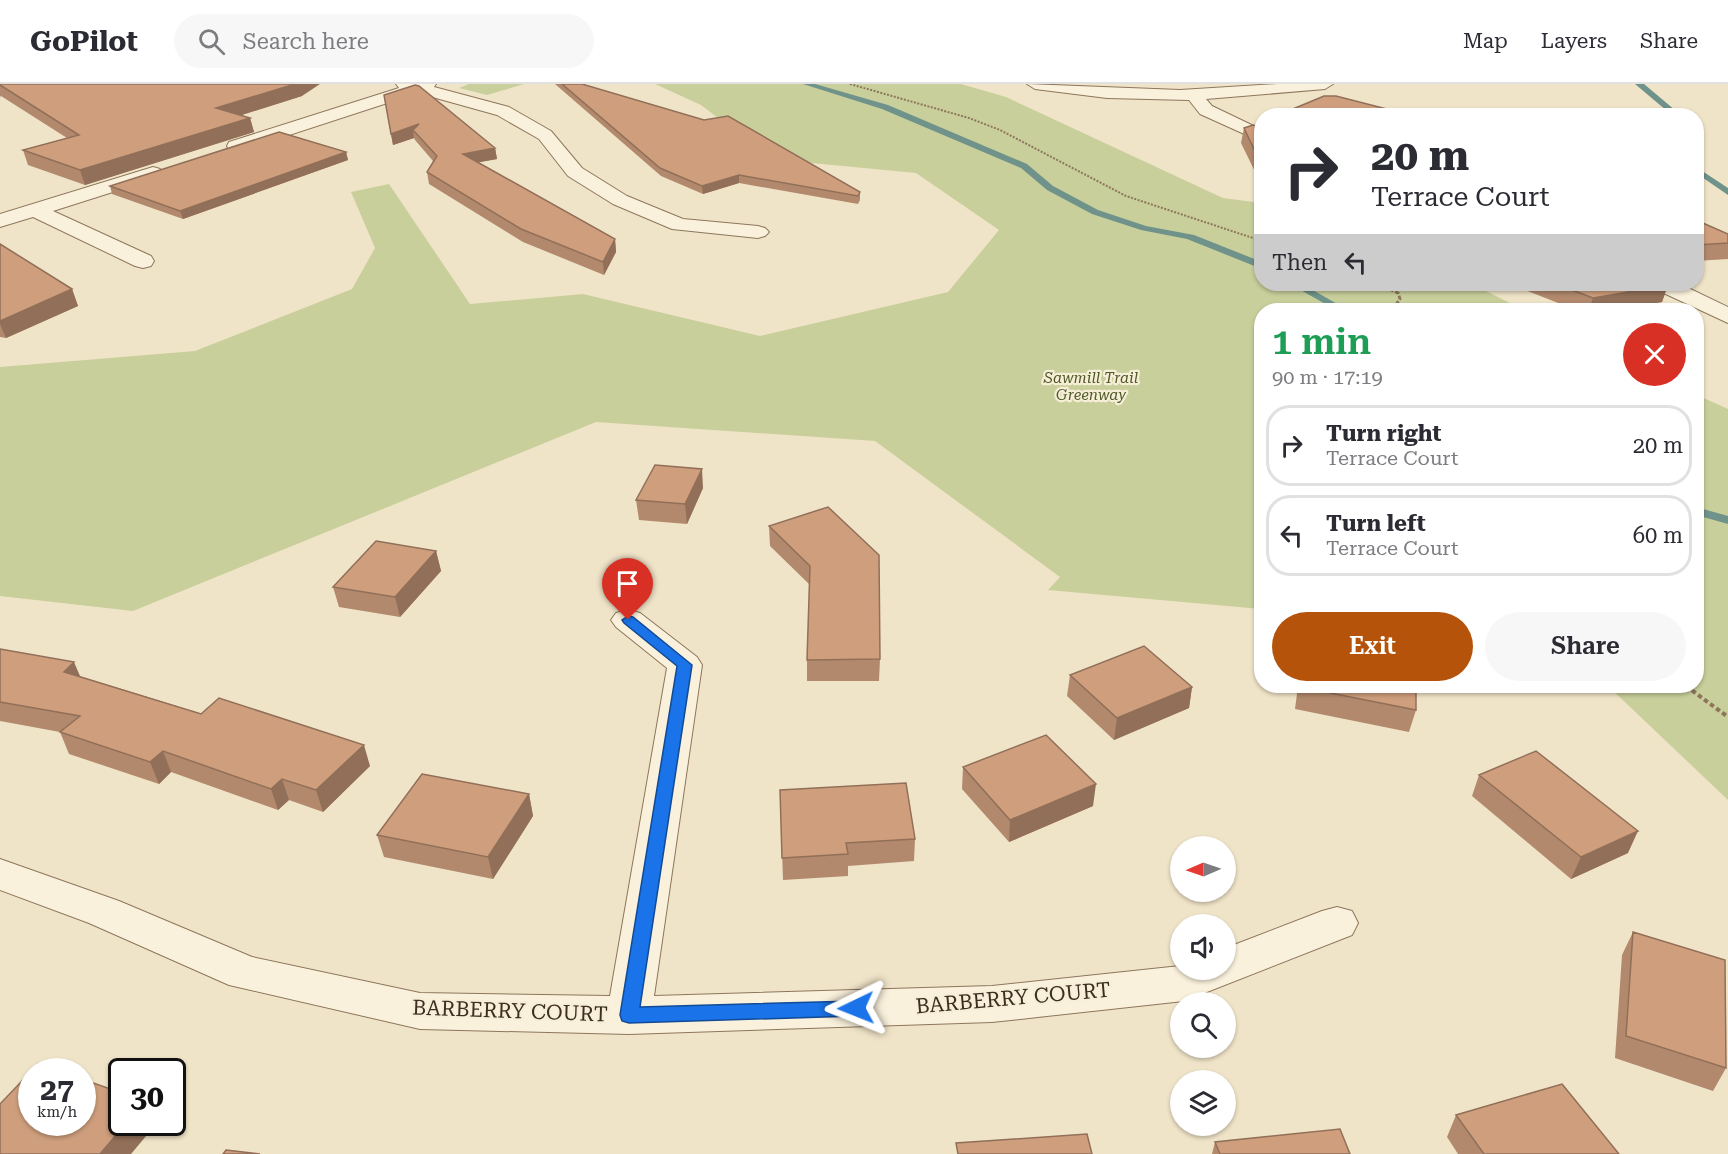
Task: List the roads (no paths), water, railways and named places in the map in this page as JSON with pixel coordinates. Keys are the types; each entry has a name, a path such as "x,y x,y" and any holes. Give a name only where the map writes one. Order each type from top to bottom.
{"street":[{"path":"1035,84 1096,92 1194,95 1326,84"},
{"path":"217,152 416,85 503,111 544,135 575,172 620,200 679,225 758,232"},
{"path":"1194,95 1206,110 1254,133"},
{"path":"0,221 172,167"},
{"path":"37,211 143,261"},
{"path":"1677,291 1702,303"},
{"path":"1704,304 1728,316"},
{"path":"628,620 685,665 629,1015"},
{"name":"BARBERRY COURT","path":"0,874 104,912 245,973 420,1011 629,1015 992,1004 1184,983 1192,980"},
{"path":"1236,962 1337,923"}],"waterway":[{"path":"807,84 885,107 1024,166 1050,188 1095,212 1144,228 1190,237 1254,262"},
{"path":"1639,84 1668,108"},
{"path":"1704,175 1728,192"},
{"path":"1308,291 1330,303"},
{"path":"1704,513 1728,520"}],"park label":[{"name":"Sawmill Trail Greenway","path":"1091,386"}]}
